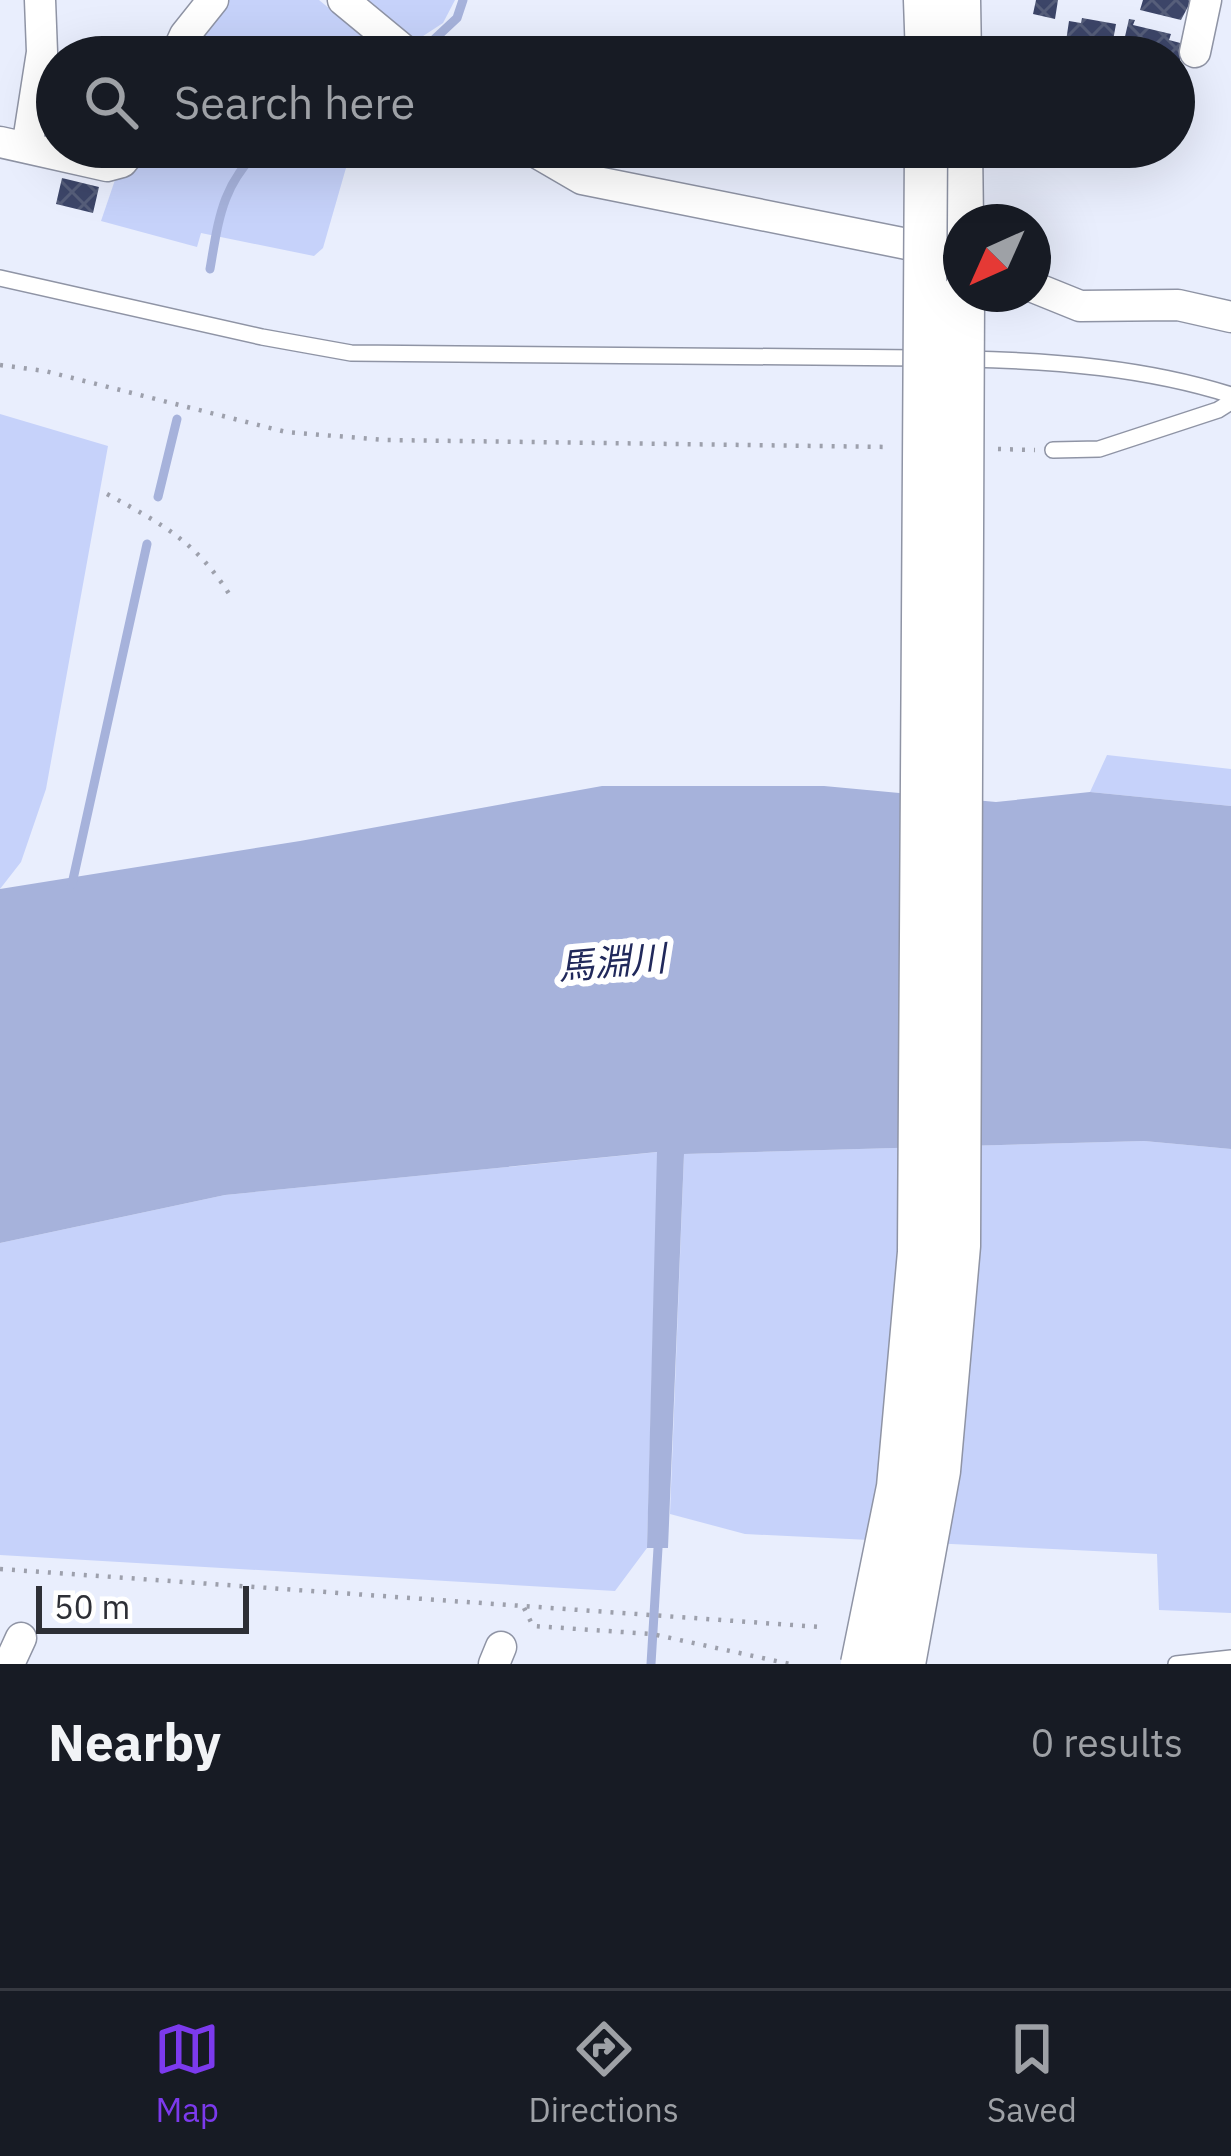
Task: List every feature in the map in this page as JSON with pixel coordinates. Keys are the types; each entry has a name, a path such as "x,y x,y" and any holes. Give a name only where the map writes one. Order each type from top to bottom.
{"street":[{"path":"40,0 41,36"},
{"path":"185,36 213,0"},
{"path":"343,0 387,36"},
{"path":"1195,52 1206,0"},
{"path":"14,145 36,72"},
{"path":"563,168 582,179 907,244 943,255"},
{"path":"862,1664 898,1486 919,1252 926,168"},
{"path":"962,168 962,204"},
{"path":"1051,294 1080,306 1178,305 1231,317"},
{"path":"904,1664 939,1471 959,1246 963,312"}],"lane":[{"path":"0,278 351,352 1031,360 1132,372 1231,398"},
{"path":"1053,450 1099,449 1218,410 1231,398"},
{"path":"1176,1664 1231,1658"}],"path":[{"path":"0,365 45,371 306,434 385,440 898,447"},
{"path":"987,449 1053,450"},
{"path":"107,494 178,532 215,571 231,597"},
{"path":"0,1569 820,1628"},
{"path":"524,1608 533,1626 652,1634 790,1664"}],"shaded area":[{"path":"222,0 319,0 363,36 199,36"},
{"path":"362,0 455,0 443,23 423,36 412,36"},
{"path":"131,168 346,168 323,248 314,256 201,233 197,247 101,221 116,177 124,178"},
{"path":"0,414 108,446 46,789 21,862 0,889"},
{"path":"1107,755 1231,769 1231,806 1090,792"},
{"path":"1144,1141 1231,1149 1231,1613 1159,1610 1157,1554 745,1534 670,1514 684,1154"},
{"path":"658,1152 647,1548 615,1591 0,1555 0,1243 225,1195"}],"water":[{"name":"馬淵川","path":"602,786 824,786 996,802 1090,792 1231,806 1231,1149 1144,1141 684,1154 668,1548 647,1548 657,1152 225,1195 0,1243 0,889"}],"building":[{"path":"1036,0 1058,0 1055,19 1033,14"},
{"path":"1143,0 1191,1 1181,20 1140,10"},
{"path":"1082,18 1116,24 1114,36 1067,36 1069,21 1081,23"},
{"path":"1129,19 1135,20 1133,25 1171,34 1170,36 1125,36"},
{"path":"62,178 99,187 93,213 56,204"}],"waterway":[{"path":"438,36 457,18 463,0"},
{"path":"210,269 220,217 243,168"},
{"path":"158,497 177,419"},
{"path":"72,884 147,544"},
{"path":"651,1664 658,1548"}]}
